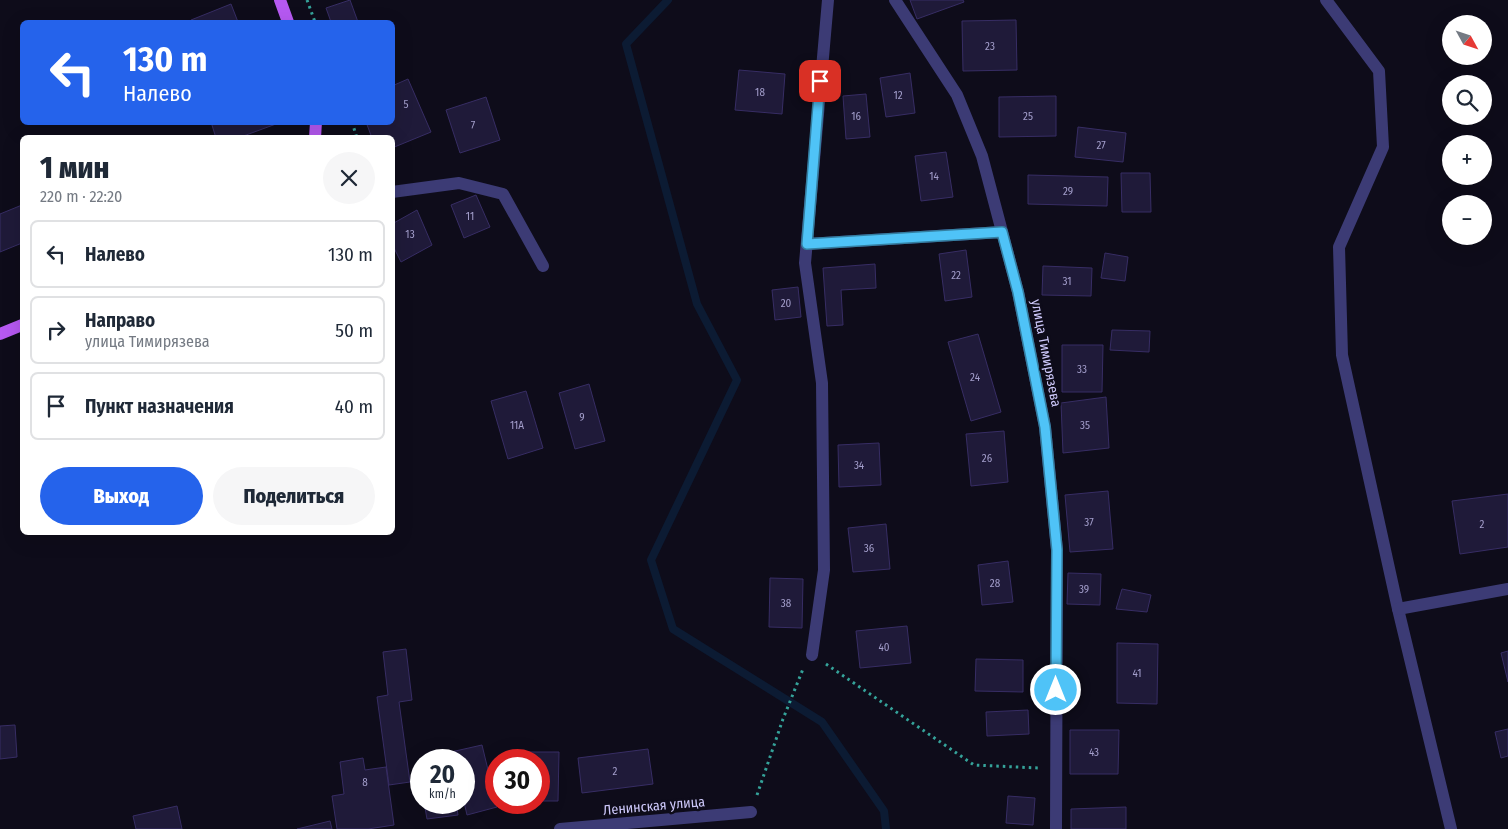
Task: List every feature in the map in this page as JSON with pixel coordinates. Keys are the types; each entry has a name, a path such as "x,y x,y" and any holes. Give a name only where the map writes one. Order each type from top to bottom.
{"main road":[{"path":"280,0 287,20"},
{"path":"0,334 20,326"}],"street":[{"path":"812,655 824,570 822,383 805,263 828,0"},
{"name":"улица Тимирязева","path":"895,0 957,95 982,156 1018,292 1045,427 1057,550 1056,829"},
{"path":"1326,0 1380,71 1382,146 1339,247 1342,355 1398,609 1451,829"},
{"path":"395,192 459,183 503,194 543,266"},
{"path":"807,244 1002,232"},
{"path":"1398,609 1508,589"},
{"name":"Ленинская улица","path":"560,829 751,812"}],"path":[{"path":"307,0 314,20"},
{"path":"812,655 974,766 1056,769"},
{"path":"751,812 802,670"}],"building":[{"path":"350,0 357,20 330,20 326,8"},
{"path":"910,0 963,0 964,2 917,19"},
{"path":"231,4 237,20 191,20"},
{"path":"1016,20 1017,70 963,71 962,21"},
{"path":"739,70 785,74 782,114 735,110"},
{"path":"910,73 915,113 886,117 880,78"},
{"path":"408,79 431,132 395,147 395,135 371,135 367,125 395,125 395,85"},
{"path":"866,94 870,137 846,139 843,96"},
{"path":"1056,96 1056,136 999,137 999,97"},
{"path":"486,97 500,140 460,153 446,110"},
{"path":"212,125 273,125 246,135 215,135"},
{"path":"1078,127 1126,133 1123,162 1075,157"},
{"path":"946,152 953,197 921,201 915,156"},
{"path":"1121,173 1150,173 1151,212 1122,212"},
{"path":"1028,175 1108,177 1107,206 1028,204"},
{"path":"476,195 490,227 464,238 451,205"},
{"path":"20,206 20,244 0,252 0,214"},
{"path":"417,210 432,245 401,262 395,250 395,222"},
{"path":"966,250 972,297 945,301 939,254"},
{"path":"1105,253 1128,257 1125,281 1101,278"},
{"path":"875,264 876,288 841,290 843,325 827,326 823,268"},
{"path":"1043,266 1092,268 1091,296 1042,295"},
{"path":"798,287 801,317 775,320 772,290"},
{"path":"1112,330 1150,331 1149,352 1110,350"},
{"path":"978,334 1001,412 971,421 948,342"},
{"path":"1062,345 1103,345 1102,392 1062,392"},
{"path":"589,384 605,441 575,449 559,393"},
{"path":"526,391 543,448 508,459 491,401"},
{"path":"1106,397 1109,448 1063,453 1061,403"},
{"path":"1004,431 1008,482 971,486 966,434"},
{"path":"879,443 881,485 839,487 838,445"},
{"path":"1108,491 1113,549 1070,552 1065,495"},
{"path":"1508,494 1508,547 1460,554 1452,501"},
{"path":"886,524 890,569 853,572 848,528"},
{"path":"1008,561 1013,602 982,605 978,565"},
{"path":"1068,573 1101,574 1100,605 1067,604"},
{"path":"770,578 803,579 802,628 769,627"},
{"path":"1122,589 1151,595 1147,612 1116,609"},
{"path":"907,626 911,663 860,668 856,631"},
{"path":"1117,643 1158,644 1157,704 1117,703"},
{"path":"406,649 412,700 399,702 410,782 389,785 377,697 388,695 383,652"},
{"path":"1508,651 1508,682 1501,653"},
{"path":"976,659 1023,660 1023,692 975,691"},
{"path":"1028,710 1029,734 987,736 986,712"},
{"path":"15,725 17,757 0,759 0,726"},
{"path":"1508,729 1508,756 1501,758 1495,732"},
{"path":"1070,730 1119,730 1118,774 1070,774"},
{"path":"482,745 485,757 485,810 475,813 475,749 464,749"},
{"path":"648,749 653,784 582,793 578,758"},
{"path":"550,752 559,752 558,801 550,801"},
{"path":"363,758 365,770 386,767 394,825 368,829 337,829 332,796 344,794 340,762"},
{"path":"1008,796 1035,798 1033,825 1006,823"},
{"path":"177,806 182,829 136,829 133,816"},
{"path":"1126,807 1126,829 1071,829 1071,809"},
{"path":"426,814 458,815 427,819"},
{"path":"330,821 332,829 297,829"}],"waterway":[{"path":"668,0 626,44 697,304 737,380 651,560 673,629 822,722 884,811 886,829"}],"route":[{"path":"820,81 807,244 1002,232 1018,292 1045,427 1057,550 1056,690"}]}
